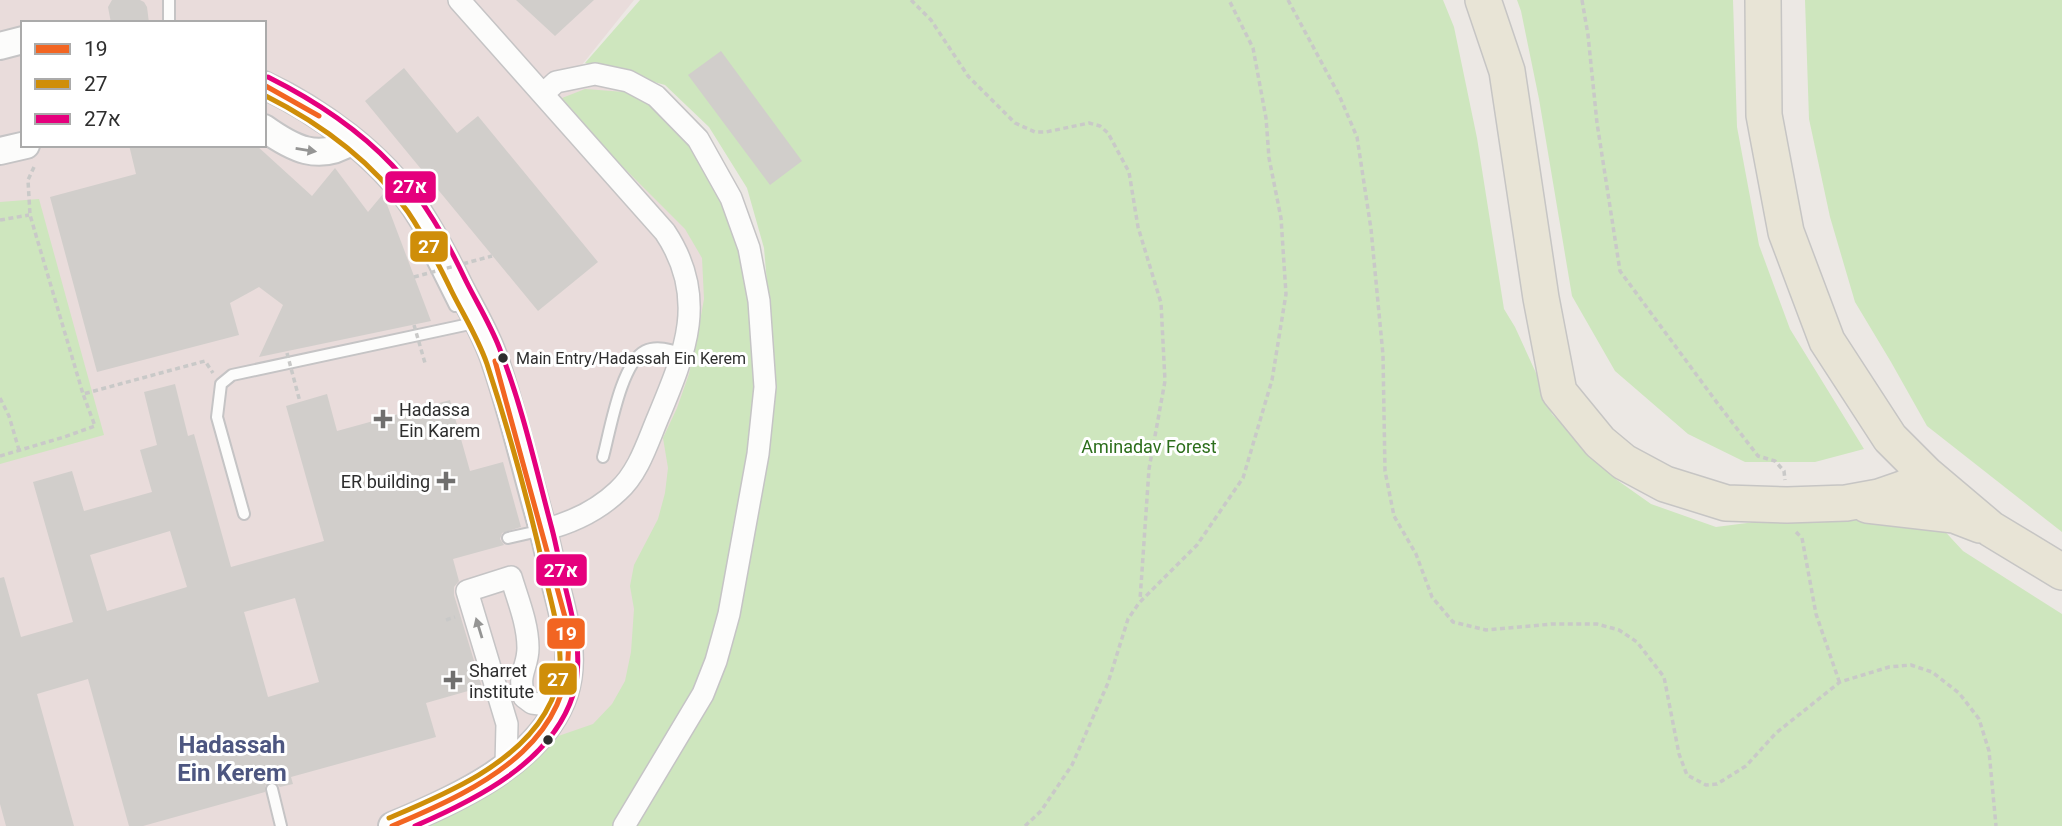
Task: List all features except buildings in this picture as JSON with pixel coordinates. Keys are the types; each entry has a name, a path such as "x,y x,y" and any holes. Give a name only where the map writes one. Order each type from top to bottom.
{"main road":[{"path":"1483,0 1507,71 1541,298 1559,392 1617,439 1669,469 1710,485 1954,515 1991,529"},
{"path":"1763,0 1764,115 1786,232 1828,341 1890,438 1926,474 1991,529 2062,572"},
{"path":"1787,495 1828,481 1873,474 1926,474"},
{"path":"1846,503 1879,497 1905,488 1926,474"}],"street":[{"path":"459,0 665,232 674,245 688,281 689,321 683,354 636,468 620,489 580,518 543,530"},
{"path":"0,46 21,41"},
{"path":"543,94 556,82 595,74 628,81 656,96 698,139 731,198 749,248 759,301 765,387 758,454 729,614 704,694 624,826"},
{"path":"266,86 319,116 377,161 413,205 441,250 495,361 543,530 569,635 569,671 564,694 540,734 506,766 477,786 392,826"},
{"path":"266,129 294,147 310,152 337,149 352,141"},
{"path":"0,151 32,151"},
{"path":"506,766 507,724 467,591 511,577 527,634 528,651 521,676 523,697 532,703 547,705 564,694"}],"lane":[{"path":"169,0 169,21"},
{"path":"0,56 21,53"},
{"path":"413,205 428,251 442,282 465,324 473,334 488,344"},
{"path":"244,514 217,416 221,384 232,375 465,324"},
{"path":"603,457 625,374 633,362 645,351 659,348 683,354"},
{"path":"508,538 543,530"},
{"path":"272,789 281,826"}],"path":[{"path":"911,0 931,20 968,76 1015,123 1035,132 1089,123 1100,126 1108,133 1129,172 1138,227 1161,303 1165,381 1149,469 1139,603"},
{"path":"1026,826 1041,811 1072,765 1108,683 1128,619 1139,603 1197,545 1243,478 1272,380 1286,294 1281,218 1253,48 1229,0"},
{"path":"1288,0 1339,96 1357,137 1371,229 1383,355 1385,471 1394,516 1416,555 1432,597 1453,622 1486,630 1552,624 1597,624 1619,630 1637,642 1664,677 1679,754 1687,775 1706,785 1717,784 1745,766 1776,733 1839,682 1889,667 1911,665 1932,672 1959,693 1979,719 1989,751 1996,826"},
{"path":"1582,0 1597,123 1620,271 1758,456 1775,461 1784,471 1787,523 1802,538 1816,614 1839,682"},
{"path":"0,456 64,438 94,426 30,215 28,180 32,151"},
{"path":"0,220 30,215"},
{"path":"414,277 492,256"},
{"path":"414,325 425,363"},
{"path":"286,353 300,402"},
{"path":"83,394 205,361 221,384"},
{"path":"0,398 9,416 19,450"}],"shaded area":[{"name":"Hadassa Ein Karem","path":"0,0 634,0 581,66 646,82 715,157 741,192 754,245 766,395 629,826 0,826"}],"green space":[{"name":"Aminadav Forest","path":"640,0 1443,0 1454,27 1477,138 1504,309 1515,327 1552,414 1617,480 1651,504 1716,527 1808,515 1850,520 1927,512 1963,551 2062,614 2062,826 635,826 690,732 771,401 773,352 764,248 747,188 709,127 665,85 585,63"},
{"path":"1517,0 1733,0 1737,127 1759,245 1790,329 1864,449 1815,462 1745,462 1688,434 1615,371 1572,296 1539,99"},
{"path":"1805,0 2062,0 2062,532 1927,426 1855,302 1830,217 1809,119"},
{"path":"585,89 625,92 651,103 694,145 715,179 746,257 755,370 741,518 723,610 698,694 616,826 417,826 541,742 593,724 612,704 625,681 631,652 634,609 630,586 634,565 658,519 665,493 668,468 663,438 689,374 696,343 704,299 702,258 685,229 615,159 562,98"},
{"path":"39,199 104,435 0,464 0,202"}],"transit line":[{"name":"27א","path":"268,77 334,116 379,152 414,192 442,235 492,330 507,369 522,414 554,536 574,627 578,668 573,695 562,719 547,740 529,759 486,791 415,826"},
{"name":"19","path":"266,86 319,116"},
{"name":"27","path":"266,96 325,131 361,160 394,193 432,251 487,364 526,498 558,631 558,682 545,713 532,732 515,749 476,777 389,818"},
{"name":"19","path":"392,826 462,794 494,774 522,752 545,726 561,695 568,659 565,617 495,361"}],"place":[{"name":"Main Entry/Hadassah Ein Kerem","path":"503,358"},
{"name":"Hadassa Ein Karem","path":"383,419"},
{"name":"ER building","path":"446,481"},
{"name":"Sharret institute","path":"453,680"}],"district":[{"name":"Hadassah Ein Kerem","path":"232,759"}]}
